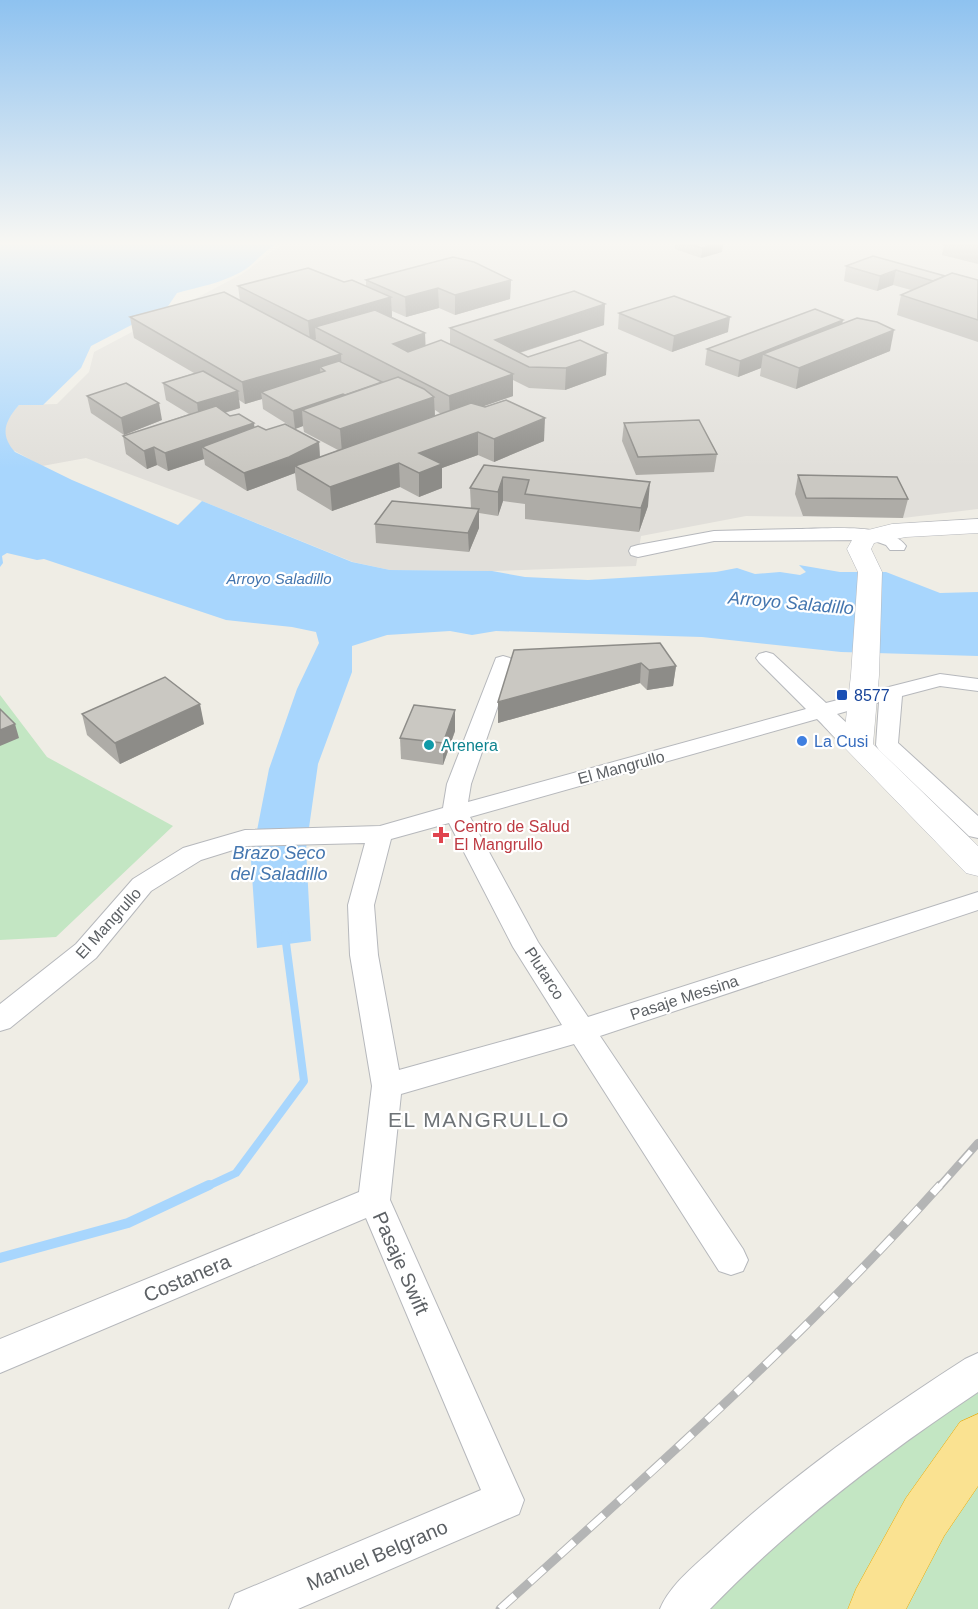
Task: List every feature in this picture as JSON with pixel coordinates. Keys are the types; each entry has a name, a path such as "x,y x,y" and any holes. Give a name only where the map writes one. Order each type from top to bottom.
{"highway":[{"path":"876,1609 925,1517 978,1440"}],"street":[{"path":"638,551 714,536 798,534 837,536 880,544 943,530 978,526"},
{"path":"858,746 864,687 870,572 880,544"},
{"path":"766,658 978,865"},
{"path":"455,812 459,784 503,662"},
{"path":"864,687 891,692 940,680 978,685"},
{"name":"El Mangrullo","path":"0,1020 86,951 142,885 192,854 245,838 380,834 822,712 864,687"},
{"path":"891,692 887,745 978,830"},
{"name":"Plutarco","path":"455,812 527,947 731,1260"},
{"name":"Pasaje Swift","path":"380,834 361,905 364,955 387,1086 374,1200 505,1500"},
{"name":"Pasaje Messina","path":"387,1086 583,1030 978,901"},
{"name":"Costanera","path":"0,1356 374,1200"},
{"path":"681,1609 727,1561 815,1484 902,1419 978,1371"},
{"name":"Manuel Belgrano","path":"250,1609 505,1500"}],"shaded area":[{"path":"158,318 978,318 978,509 903,518 746,516 641,536 636,566 492,571 390,570 353,562 202,501 86,458 42,466 4,445 1,438 2,424 19,405 57,404 89,372 94,352"}],"green space":[{"path":"0,695 47,757 173,826 56,937 0,940"},
{"path":"978,1371 978,1609 681,1609"}],"water":[{"name":"Arroyo Saladillo","path":"0,318 147,318 91,346 81,368 43,405 19,405 10,417 6,428 7,440 15,452 72,480 178,525 202,501 352,562 390,570 492,571 525,577 588,580 716,572 737,568 755,574 780,572 800,575 806,572 799,565 840,572 886,572 940,593 978,592 978,656 841,652 702,637 496,631 472,635 450,631 387,635 352,646 352,672 318,764 306,849 311,941 257,948 251,861 269,769 297,689 319,643 316,632 226,620 44,559 37,560 7,553 2,556 3,563 0,567"}],"building":[{"path":"132,318 273,318 341,354 242,382"},
{"path":"302,318 318,318 308,321"},
{"path":"346,318 393,318 425,333 393,344 408,352 441,340 513,374 449,396 315,327"},
{"path":"483,318 562,318 495,340 528,357 580,340 607,353 566,368 529,367 450,328"},
{"path":"631,318 727,318 674,336"},
{"path":"790,318 843,320 740,361 707,349"},
{"path":"857,318 877,322 894,330 799,368 763,354"},
{"path":"339,361 382,382 293,411 261,392 325,371 320,367"},
{"path":"203,371 238,391 197,403 163,383"},
{"path":"398,377 424,389 434,397 340,429 302,410"},
{"path":"126,383 159,403 121,418 87,396"},
{"path":"506,400 545,418 494,439 478,432 419,453 442,464 419,473 399,463 330,487 295,466 471,403 485,407"},
{"path":"216,406 230,416 239,414 254,423 165,453 154,447 144,451 123,436"},
{"path":"699,420 717,454 638,457 624,423"},
{"path":"285,424 319,442 289,457 244,473 202,447 258,426 266,430"},
{"path":"484,465 650,482 641,508 525,494 529,480 503,477 498,492 470,488"},
{"path":"798,475 897,477 908,499 806,498"},
{"path":"392,501 479,509 468,533 375,524"},
{"path":"660,643 676,666 649,670 641,663 498,702 514,650"},
{"path":"165,677 200,704 115,743 82,714"},
{"path":"414,705 455,710 443,743 400,738"},
{"path":"0,709 15,724 0,730"}],"waterway":[{"name":"Brazo Seco del Saladillo","path":"206,1187 236,1173 304,1081 285,935"},
{"name":"Brazo Seco del Saladillo","path":"0,1258 128,1223 209,1185"}],"railway":[{"path":"939,1187 978,1143"},
{"path":"500,1609 726,1403 835,1296 940,1185"}],"place":[{"name":"8577","path":"842,695"},
{"name":"La Cusi","path":"802,741"},
{"name":"Arenera","path":"429,745"},
{"name":"Centro de Salud El Mangrullo","path":"441,835"}],"district":[{"name":"EL MANGRULLO","path":"479,1120"}]}
